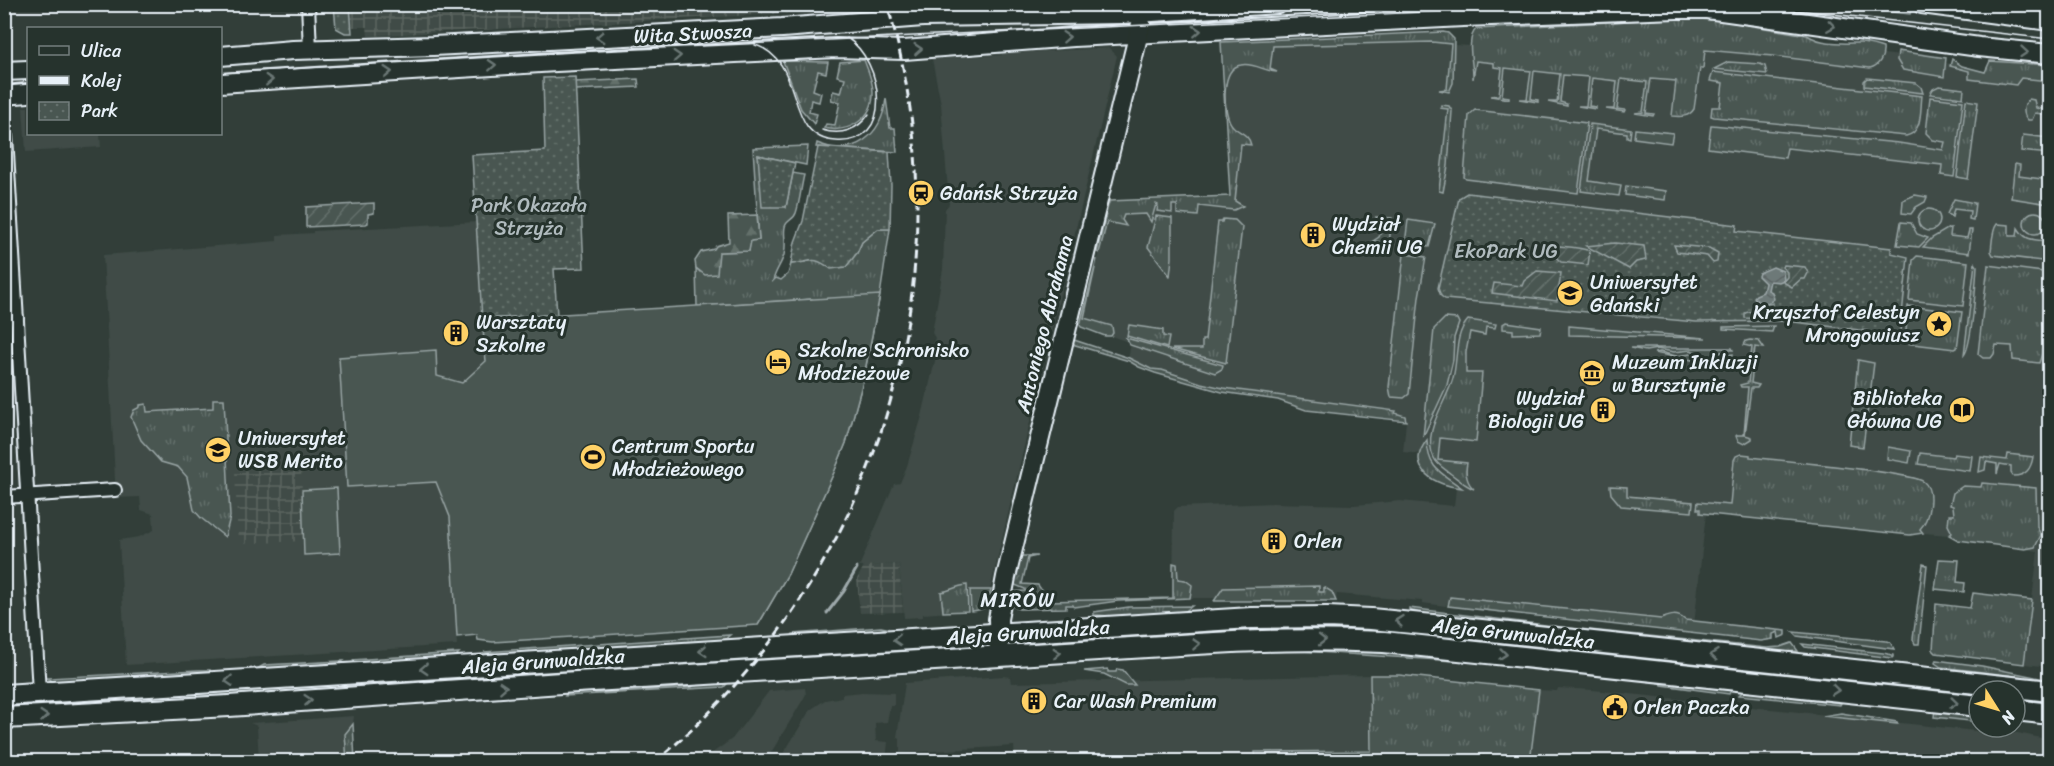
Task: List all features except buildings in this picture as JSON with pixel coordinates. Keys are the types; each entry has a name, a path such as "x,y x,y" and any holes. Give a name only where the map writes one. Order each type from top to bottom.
{"main road":[{"name":"Aleja Grunwaldzka","path":"4,695 1251,618 1328,617 1371,619 2049,691"},
{"path":"924,638 925,661"},
{"name":"Aleja Grunwaldzka","path":"4,718 229,706 561,682 1263,640 1362,641 1967,705"},
{"path":"2027,711 2049,714"}],"street":[{"path":"308,4 310,50"},
{"name":"Wita Stwosza","path":"222,56 782,28 1007,10 1144,9 1278,4"},
{"path":"1922,4 2049,21"},
{"name":"Antoniego Abrahama","path":"999,656 1000,603 1012,548 1144,9"},
{"name":"Wita Stwosza","path":"222,83 434,69 836,48 904,50 1008,41 1509,15 1707,9 1979,47 2049,54"},
{"path":"433,46 434,69"},
{"path":"4,71 27,70"},
{"path":"4,94 27,93"},
{"path":"4,102 11,318 28,495 39,692"},
{"path":"8,496 115,490"}],"shaded area":[{"path":"862,4 864,9 368,36 367,27 352,27 350,5"},
{"name":"Uniwersytet Gdański","path":"1688,31 1935,60 2014,81 2039,66 2049,68 2049,667 2024,664 2038,551 1958,540 1949,535 1923,533 1910,535 1706,513 1694,626 1447,603 1446,606 1422,603 1422,601 1337,594 1336,600 1214,601 1215,598 1173,598 1174,511 1178,507 1273,503 1354,505 1400,501 1454,506 1456,488 1430,479 1421,467 1421,454 1403,452 1406,421 1306,410 1278,400 1222,392 1155,373 1128,360 1131,343 1086,327 1083,321 1112,201 1230,196 1221,42 1443,32 1452,36 1455,45 1471,46 1479,38"},
{"path":"1109,48 1117,56 986,607 980,610 923,614 923,617 904,618 899,564 859,567 894,484 900,483 907,466 922,416 938,348 933,343 935,338 932,333 943,269 945,209 949,204 941,104 932,59"},
{"path":"23,107 27,107 27,135 100,135 101,147 26,152"},
{"path":"477,222 486,361 462,383 437,376 435,350 339,357 436,481 450,517 457,645 126,665 119,540 139,537 154,530 153,514 141,510 140,497 116,498 103,255 277,241 277,235 313,233 313,231"},
{"path":"301,468 304,541 238,544 235,471"},
{"path":"899,564 903,612 860,613 857,579 864,566"},
{"path":"1370,675 1371,751 1256,752 1255,762 1015,762 1014,746 900,753 900,739 897,737 905,683 1004,676 1010,677 1011,683"},
{"path":"805,688 804,698 766,761 701,761 732,739 769,691"},
{"path":"1558,688 1593,690 1967,730 1967,739 2027,739 2027,735 2050,740 2049,762 1530,762 1539,690 1557,691"},
{"path":"894,693 894,706 890,706 887,722 875,723 876,741 888,742 886,761 779,761 810,710 825,700 842,697 842,694"},
{"path":"354,716 353,724 345,734 347,761 259,761 257,726 250,723"}],"green space":[{"path":"1879,4 1911,8 1910,14 1825,5"},
{"path":"334,5 350,5 352,33 345,33 336,28"},
{"path":"1688,18 1724,21 1807,35 1826,42 1869,44 1883,48 1883,55 1878,63 1870,68 1705,50 1694,109 1690,114 1682,116 1672,116 1676,81 1651,79 1646,113 1654,114 1653,116 1635,113 1643,112 1647,82 1621,79 1617,109 1625,110 1624,112 1606,109 1614,109 1617,81 1592,78 1589,106 1596,107 1596,109 1578,106 1586,106 1589,77 1563,75 1560,102 1567,106 1548,102 1557,102 1560,74 1534,71 1531,99 1538,100 1538,102 1519,99 1527,99 1531,71 1505,68 1502,96 1509,97 1509,99 1491,96 1499,95 1502,68 1494,67 1494,63 1476,61 1473,79 1470,46 1476,29"},
{"path":"1448,33 1454,39 1453,83 1449,92 1439,90 1447,89 1451,44 1432,42 1273,46 1270,69 1277,72 1246,64 1234,68 1225,89 1226,108 1232,126 1248,137 1251,145 1241,144 1235,201 1243,206 1234,210 1199,206 1198,216 1177,214 1177,205 1172,205 1172,213 1157,211 1158,205 1156,204 1151,222 1146,214 1124,215 1122,220 1126,226 1107,222 1099,253 1097,252 1109,201 1230,196 1221,42"},
{"path":"1898,51 1946,58 1944,77 1903,70 1897,60"},
{"path":"1952,59 1962,66 1985,72 1990,61 2049,65 2049,81 2021,78 2016,85 1969,79 1969,71 1950,66"},
{"path":"864,60 873,88 872,101 865,116 851,126 842,129 824,128 826,124 835,125 840,102 831,100 833,91 841,93 845,78 837,76 840,62"},
{"path":"783,61 828,62 826,73 818,71 813,90 821,93 819,102 811,100 809,112 817,114 814,124 801,109"},
{"path":"1728,62 1760,64 1765,66 1767,74 1714,69"},
{"path":"1713,72 1922,96 1920,120 1915,130 1906,136 1714,117 1711,116 1712,107 1720,107 1723,83 1710,81"},
{"path":"575,77 575,82 638,79 639,87 575,90 578,149 559,151"},
{"name":"Park Okazała Strzyża","path":"575,77 584,268 554,269 557,315 482,319 472,155 545,151 543,78"},
{"path":"1867,78 1916,83 1921,87 1923,93 1864,86"},
{"path":"1939,86 1964,89 1963,98 1930,94"},
{"path":"1930,97 1963,101 1954,177 1941,175 1942,165 1787,148 1785,158 1708,148 1712,125 1899,143 1943,150 1945,142 1933,140 1926,133"},
{"path":"886,98 890,128 895,128 897,152 816,147 817,143 843,148 864,140 879,123"},
{"path":"2029,99 2034,100 2036,108 2049,110 2049,115 2035,113 2032,120 2028,120 2024,110"},
{"path":"1966,100 1978,102 1968,179 1957,177"},
{"path":"1441,105 1449,106 1452,111 1448,166 1443,192 1439,191 1448,109 1440,108"},
{"path":"1475,110 1587,123 1578,193 1466,179 1464,177 1469,115"},
{"path":"1590,124 1631,129 1630,138 1627,137 1627,133 1596,129 1589,181 1621,186 1619,196 1581,191"},
{"path":"1635,129 1673,133 1671,143 1634,138"},
{"path":"2023,135 2049,138 2049,154 2021,151"},
{"path":"808,146 806,165 758,155 786,207 793,173 804,175 799,204 794,217 786,225 784,255 773,281 776,278 781,280 788,274 791,264 857,253 862,242 878,229 890,229 863,381 846,443 788,574 758,625 812,299 697,306 696,268 700,272 719,252 749,251 750,240 759,240 753,148"},
{"path":"818,147 889,152 890,229 878,229 862,242 846,267 831,269 811,260 791,264 795,242 803,221"},
{"path":"758,155 795,163 786,207 762,207"},
{"path":"2015,164 2020,165 2019,176 2049,180 2049,204 2011,198"},
{"path":"1626,186 1666,191 1665,200 1625,195"},
{"name":"EkoPark UG","path":"1467,193 1737,225 1736,231 1891,248 1891,253 1908,257 1899,343 1866,339 1867,331 1786,321 1696,322 1445,299 1438,288 1459,198"},
{"path":"1915,195 1927,197 1925,202 1916,207 1911,214 1902,213 1903,200"},
{"path":"1954,199 1975,203 1973,220 1969,219 1970,211 1954,209 1952,217 1947,214"},
{"path":"374,203 374,213 368,214 366,224 306,227 306,207"},
{"path":"1929,209 1937,212 1940,220 1937,228 1929,231 1921,228 1918,220 1921,212"},
{"path":"2035,212 2043,215 2046,223 2043,231 2035,234 2027,231 2024,223 2027,215"},
{"path":"757,215 759,240 751,241 749,251 719,252 717,274 705,275 696,268 695,261 701,252 729,242 728,216"},
{"path":"1156,216 1172,218 1170,276 1148,247"},
{"path":"1376,217 1392,218 1389,243 1373,241 1379,237 1382,229"},
{"path":"1223,219 1235,220 1242,227 1226,363 1172,349 1202,349 1202,340 1205,340 1218,222 1222,222"},
{"path":"1408,220 1435,224 1429,247 1405,244"},
{"path":"1901,222 1911,223 1917,234 1928,238 1919,247 1897,245"},
{"path":"1997,224 2009,225 2009,236 2017,236 2018,228 2027,237 2045,241 2042,261 1993,255 1992,237"},
{"path":"1951,228 1950,236 1967,238 1969,230 1972,230 1969,253 1923,247 1932,238"},
{"path":"1541,243 1590,251 1588,265 1561,262"},
{"path":"1615,243 1644,246 1646,260 1636,262 1629,269 1586,246"},
{"path":"1674,245 1709,248 1718,253 1717,262 1713,263 1707,256 1677,252"},
{"path":"1404,254 1426,257 1419,297 1409,394 1404,398 1391,397 1389,387"},
{"path":"1917,256 1968,262 1963,306 1909,300 1913,260"},
{"path":"1097,259 1084,318 1112,326 1111,336 1105,336 1080,325"},
{"path":"1975,263 1977,266 1973,313 1964,355"},
{"path":"1784,265 1805,267 1808,273 1805,279 1801,279 1792,287 1783,282 1787,277 1787,272 1782,267"},
{"path":"1988,265 2043,272 2045,330 2039,363 2013,360 2012,346 1996,345 1991,358 1983,358 1978,354"},
{"path":"1537,271 1561,273 1557,301 1492,293 1494,283 1522,286 1524,281"},
{"path":"2047,286 2050,286 2049,365 2044,364 2047,336"},
{"name":"Centrum Sportu Młodzieżowego","path":"880,295 863,381 846,443 788,574 758,625 493,642 478,640 477,635 457,637 450,517 436,482 347,487 339,357 436,350 437,376 462,383 486,361 482,319"},
{"path":"1754,302 1760,305 1773,303 1776,318 1745,318 1745,313 1752,311"},
{"path":"1908,306 1933,309 1932,323 1937,328 1944,324 1946,310 1962,312 1957,348 1905,343"},
{"path":"1445,318 1457,319 1459,323 1454,338 1453,360 1447,385 1423,437 1434,329"},
{"path":"1468,320 1496,324 1495,328 1486,327 1485,335 1470,332 1466,352 1466,373 1482,373 1476,442 1440,438 1438,460 1467,463 1467,477 1474,489 1439,465 1431,448 1436,417 1455,371 1460,333"},
{"path":"1506,322 1541,327 1540,333 1513,334 1513,330 1503,329 1503,324"},
{"path":"1129,325 1163,330 1163,336 1169,337 1167,348 1127,336"},
{"path":"1569,326 1705,338 1569,335"},
{"path":"1774,326 1772,332 1723,329 1723,327"},
{"path":"1126,338 1223,365 1222,369 1215,373 1130,345"},
{"path":"1074,340 1129,358 1151,369 1162,370 1201,383 1223,388 1396,411 1395,413 1405,416 1406,421 1306,410 1278,400 1222,392 1155,373 1129,361 1072,344 1059,394 1061,396 1059,396 1057,392 1068,346"},
{"path":"1750,340 1759,341 1764,348 1755,347 1751,383 1759,385 1757,388 1751,388 1745,435 1752,439 1744,444 1738,441 1736,436 1744,435 1748,387 1740,385 1748,383 1752,347 1744,345"},
{"path":"1630,348 1732,348 1733,350 1726,350 1708,358 1691,350 1674,352"},
{"path":"1660,352 1676,356 1691,354 1711,362 1733,354 1731,367 1654,353"},
{"path":"1858,360 1874,363 1869,403 1854,401"},
{"path":"213,399 224,399 230,517 225,537 194,510 187,477 178,467 161,462 141,440 131,417 140,405 146,404 147,412 213,408"},
{"path":"1853,405 1868,407 1863,447 1849,445"},
{"path":"1427,440 1433,464 1462,488 1442,484 1426,474 1419,459"},
{"path":"1888,447 1911,451 1909,463 1887,459"},
{"path":"1920,453 1953,457 1954,454 1972,456 1970,471 1918,464"},
{"path":"1741,454 1750,455 1750,457 1896,474 1924,482 1929,492 1930,505 1920,529 1923,533 1910,535 1700,513 1700,509 1697,509 1698,502 1730,505 1734,460"},
{"path":"2008,454 2033,457 2027,471 2013,476 2011,466 2000,464 1997,474 1997,464 1986,462 1985,470 1979,472 1981,457 2007,460"},
{"path":"1982,483 2036,488 2037,527 2041,535 2035,547 2025,549 1958,540 1949,535 1952,533 1948,525 1949,515 1954,515 1953,506 1950,505 1953,493 1963,486 1981,487"},
{"path":"1610,486 1627,487 1627,496 1693,502 1692,512 1621,506 1611,494"},
{"path":"337,488 340,553 304,555 302,490"},
{"path":"1020,556 1037,556 1028,558 1022,584 1038,585 1049,601 1173,598 1173,563 1177,564 1178,579 1185,580 1192,585 1190,598 1118,601 1074,607 1066,605 1066,608 1019,609 1008,606 1011,592 1025,591 1013,581"},
{"path":"1939,559 1959,560 1957,582 1965,583 1964,592 1935,589"},
{"path":"1923,564 1927,565 1919,644 1915,644 1913,639"},
{"path":"967,585 968,611 943,612 941,592"},
{"path":"1319,586 1319,592 1324,592 1324,587 1332,592 1336,601 1214,601 1223,588"},
{"path":"970,590 991,590 984,608 971,611"},
{"path":"1973,593 2032,600 2024,664 1936,653 1933,650 1936,604 1970,608"},
{"path":"1450,597 1661,619 1677,616 1685,620 1786,631 1786,635 1779,638 1778,632 1773,634 1773,639 1761,641 1448,606"},
{"path":"1192,606 1183,613 1125,617 1094,615 1094,612 1129,607"},
{"path":"1409,608 1570,628 1767,648 1792,643 1798,651 1773,653 1430,616 1409,610"},
{"path":"1247,626 1368,626 1890,681 1889,688 1486,645 1030,645 1191,634"},
{"path":"886,628 874,632 791,638 793,634"},
{"path":"1793,632 1886,641 1890,642 1894,649 1797,636"},
{"path":"730,635 723,641 506,655 484,652"},
{"path":"1802,644 1883,653 1893,655 1893,657 1805,647"},
{"path":"1336,648 1419,654 1454,659 1454,661 1271,649"},
{"path":"459,653 453,659 357,665 353,660"},
{"path":"750,657 745,663 697,667 20,709 20,701"},
{"path":"1936,660 1982,666 2049,680 1941,667 1935,663"},
{"path":"343,661 335,666 253,671 264,665"},
{"path":"1108,669 1108,672 1123,670 1135,685 1126,685 1104,674 1084,671"},
{"path":"210,670 210,673 56,683 47,678"},
{"path":"1370,675 1399,675 1539,690 1530,761 1255,761 1255,752 1371,751"},
{"path":"1661,681 1733,687 1729,694 1662,685"},
{"path":"698,683 727,684 724,687 565,696 568,692 591,690 595,693 692,687"},
{"path":"1747,688 1783,696 1841,703 1840,705 1739,695"},
{"path":"1935,710 1967,713 1967,721 1934,717"},
{"path":"1841,713 1897,722 1898,724 1823,716"},
{"path":"353,724 355,761 347,761 345,734"}],"water":[{"path":"1773,267 1783,271 1784,280 1770,281 1768,290 1772,292 1774,299 1761,303 1754,297 1763,292 1765,283 1758,276 1759,273"}],"waterway":[{"path":"827,613 844,591 857,568"}],"tram line":[{"path":"222,73 574,52 1593,4"},
{"path":"1745,4 2050,39"},
{"path":"755,45 771,54 782,66 800,114 808,127 819,137 836,141 855,139 868,130 875,116 878,100 869,64 859,49 847,38"},
{"path":"4,86 27,84"},
{"path":"822,130 842,132 854,128 869,114"}],"railway":[{"path":"655,762 732,688 797,605 848,515 885,418 909,317 917,213 910,108 887,4"}],"place":[{"name":"Gdańsk Strzyża","path":"921,193"},
{"name":"Wydział Chemii UG","path":"1313,235"},
{"name":"Uniwersytet Gdański","path":"1570,293"},
{"name":"Krzysztof Celestyn Mrongowiusz","path":"1939,324"},
{"name":"Warsztaty Szkolne","path":"456,333"},
{"name":"Szkolne Schronisko Młodzieżowe","path":"778,362"},
{"name":"Muzeum Inkluzji w Bursztynie","path":"1592,373"},
{"name":"Wydział Biologii UG","path":"1603,410"},
{"name":"Biblioteka Główna UG","path":"1962,410"},
{"name":"Uniwersytet WSB Merito","path":"218,450"},
{"name":"Centrum Sportu Młodzieżowego","path":"593,457"},
{"name":"Orlen","path":"1274,541"},
{"name":"Car Wash Premium","path":"1034,701"},
{"name":"Orlen Paczka","path":"1615,707"}],"district":[{"name":"MIRÓW","path":"1018,600"}]}
